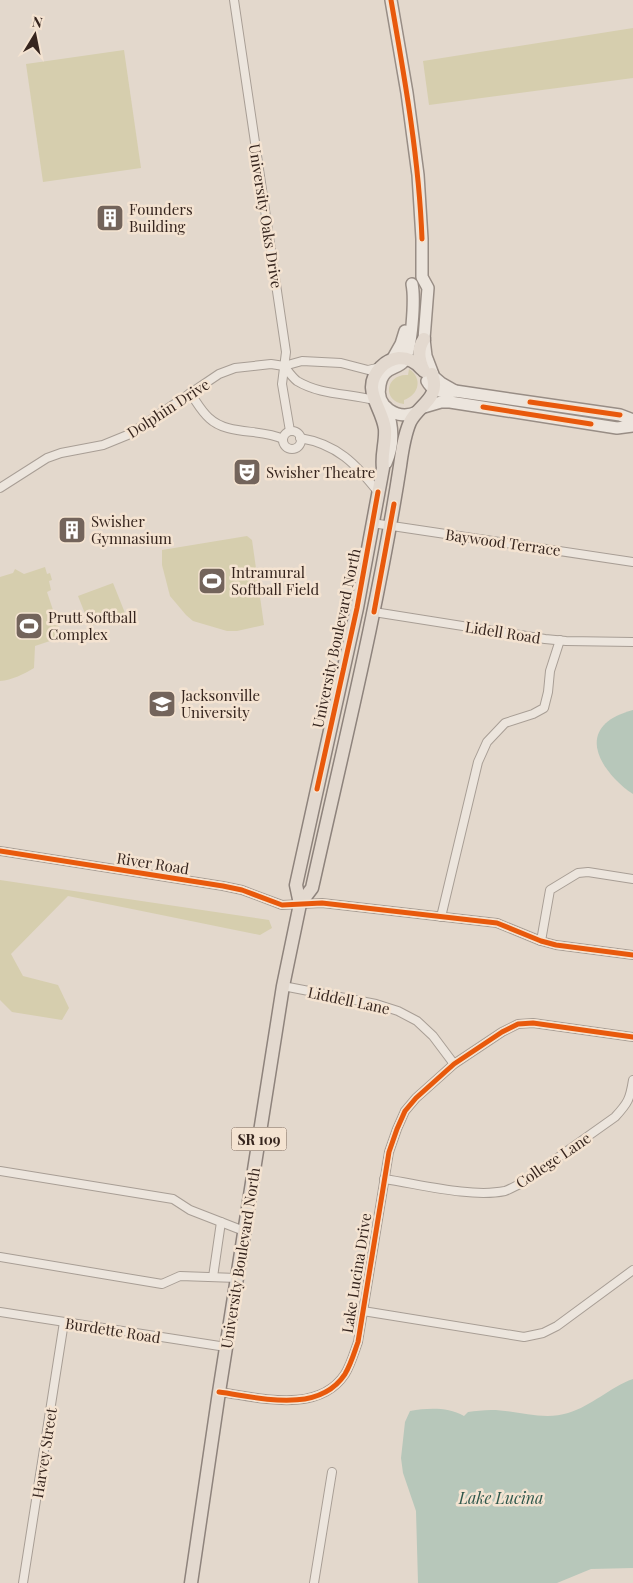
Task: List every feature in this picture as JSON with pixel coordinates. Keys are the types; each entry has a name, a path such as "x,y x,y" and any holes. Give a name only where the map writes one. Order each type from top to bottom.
{"main road":[{"path":"381,368 398,359 408,348 422,239 418,175 407,93 391,0"},
{"path":"416,412 410,409 423,397 429,378 420,352 421,343 424,339 428,288 417,280"},
{"path":"398,359 415,362 444,392 456,391 620,415 633,420"},
{"name":"SR 109","path":"381,403 379,390 381,379 386,372 400,364 398,359"},
{"name":"University Boulevard North","path":"190,1583 283,986 300,904 296,885 356,608 383,468 385,428 381,403 372,392 376,374 381,368"},
{"name":"SR 109","path":"416,412 429,400 429,378"},
{"path":"381,403 395,414 416,412 440,402 450,402 617,428 633,426"},
{"name":"University Boulevard North","path":"300,904 312,888 374,612 390,526 404,438 403,430 416,412"},
{"path":"327,745 343,749"}],"street":[{"name":"University Oaks Drive","path":"234,0 285,343 286,352 282,384 290,431"},
{"name":"Dolphin Drive","path":"0,488 47,458 61,453 103,445 130,434 219,374 235,368 271,364 284,366 302,361 319,361 341,363 368,370 381,368"},
{"path":"284,366 296,380 318,389 333,394 381,403"},
{"path":"190,393 209,419 220,425 236,430 272,435 283,439"},
{"path":"290,431 298,434 300,438 300,444 294,449 286,447 283,439 285,434 290,431"},
{"path":"300,438 325,444 345,456 361,471 378,492"},
{"name":"Baywood Terrace","path":"372,523 633,562"},
{"name":"Lidell Road","path":"374,612 560,640 633,642"},
{"path":"441,917 478,762 487,742 505,723 533,714 544,708 550,671 560,640"},
{"name":"River Road","path":"0,851 222,886 242,890 282,905 322,903 497,923 541,941 633,955"},
{"path":"541,941 550,890 578,873 588,872 633,879"},
{"name":"Liddell Lane","path":"283,986 376,1004 398,1011 417,1021 433,1036 454,1064"},
{"name":"Lake Lucina Drive","path":"219,1392 292,1401 313,1398 331,1388 344,1375 352,1360 358,1342 384,1179 389,1152 397,1128 405,1112 416,1098 454,1064 502,1032 518,1024 534,1023 633,1037"},
{"name":"College Lane","path":"384,1179 486,1194 506,1190 522,1183 615,1117 627,1104 633,1080"},
{"path":"0,1171 173,1199 190,1210 244,1230"},
{"path":"213,1278 221,1222"},
{"path":"0,1257 162,1284 180,1276 237,1278"},
{"path":"363,1311 524,1337 543,1333 557,1326 633,1270"},
{"name":"Burdette Road","path":"0,1312 226,1347"},
{"name":"Harvey Street","path":"23,1583 64,1322"},
{"path":"314,1583 332,1472"}],"shaded area":[{"path":"633,28 633,78 429,105 423,61"},
{"path":"124,50 141,168 43,182 26,64"},
{"path":"409,369 418,381 416,390 409,398 404,400 404,404 392,398 389,388 395,378 408,375"},
{"name":"Intramural Softball Field","path":"247,536 252,540 264,625 237,631 227,631 193,621 170,596 162,565 162,550"},
{"name":"Prutt Softball Complex","path":"45,567 47,574 50,573 52,580 49,581 51,590 47,592 62,637 35,646 34,668 18,676 0,681 0,577 13,573 15,569 24,574"},
{"path":"113,583 125,613 90,626 78,596"},
{"path":"0,880 269,920 272,928 260,935 68,896 11,954 23,976 58,985 69,1008 62,1020 12,1012 0,1000"}],"water":[{"path":"633,710 633,794 619,783 606,768 600,757 597,737 601,728 608,721"},
{"name":"Lake Lucina","path":"633,1379 633,1568 591,1569 557,1583 418,1583 416,1511 403,1473 401,1458 405,1422 410,1411 438,1409 464,1416 468,1412 482,1410 500,1410 539,1416 559,1415 577,1410"}],"cycle path":[{"path":"391,0 415,149 422,239"},
{"path":"530,402 620,415"},
{"path":"483,407 591,424"},
{"path":"317,789 357,608 378,492"},
{"path":"374,612 394,504"},
{"path":"0,851 223,886 242,890 282,905 322,903 497,923 556,945 633,955"},
{"path":"219,1392 269,1399 304,1399 319,1395 333,1387 345,1374 358,1342 389,1152 397,1129 405,1111 416,1098 454,1064 502,1032 518,1024 533,1023 633,1037"}],"place":[{"name":"Founders Building","path":"110,218"},
{"name":"Swisher Theatre","path":"247,472"},
{"name":"Swisher Gymnasium","path":"72,530"},
{"name":"Intramural Softball Field","path":"212,581"},
{"name":"Prutt Softball Complex","path":"29,626"},
{"name":"Jacksonville University","path":"162,704"}]}
